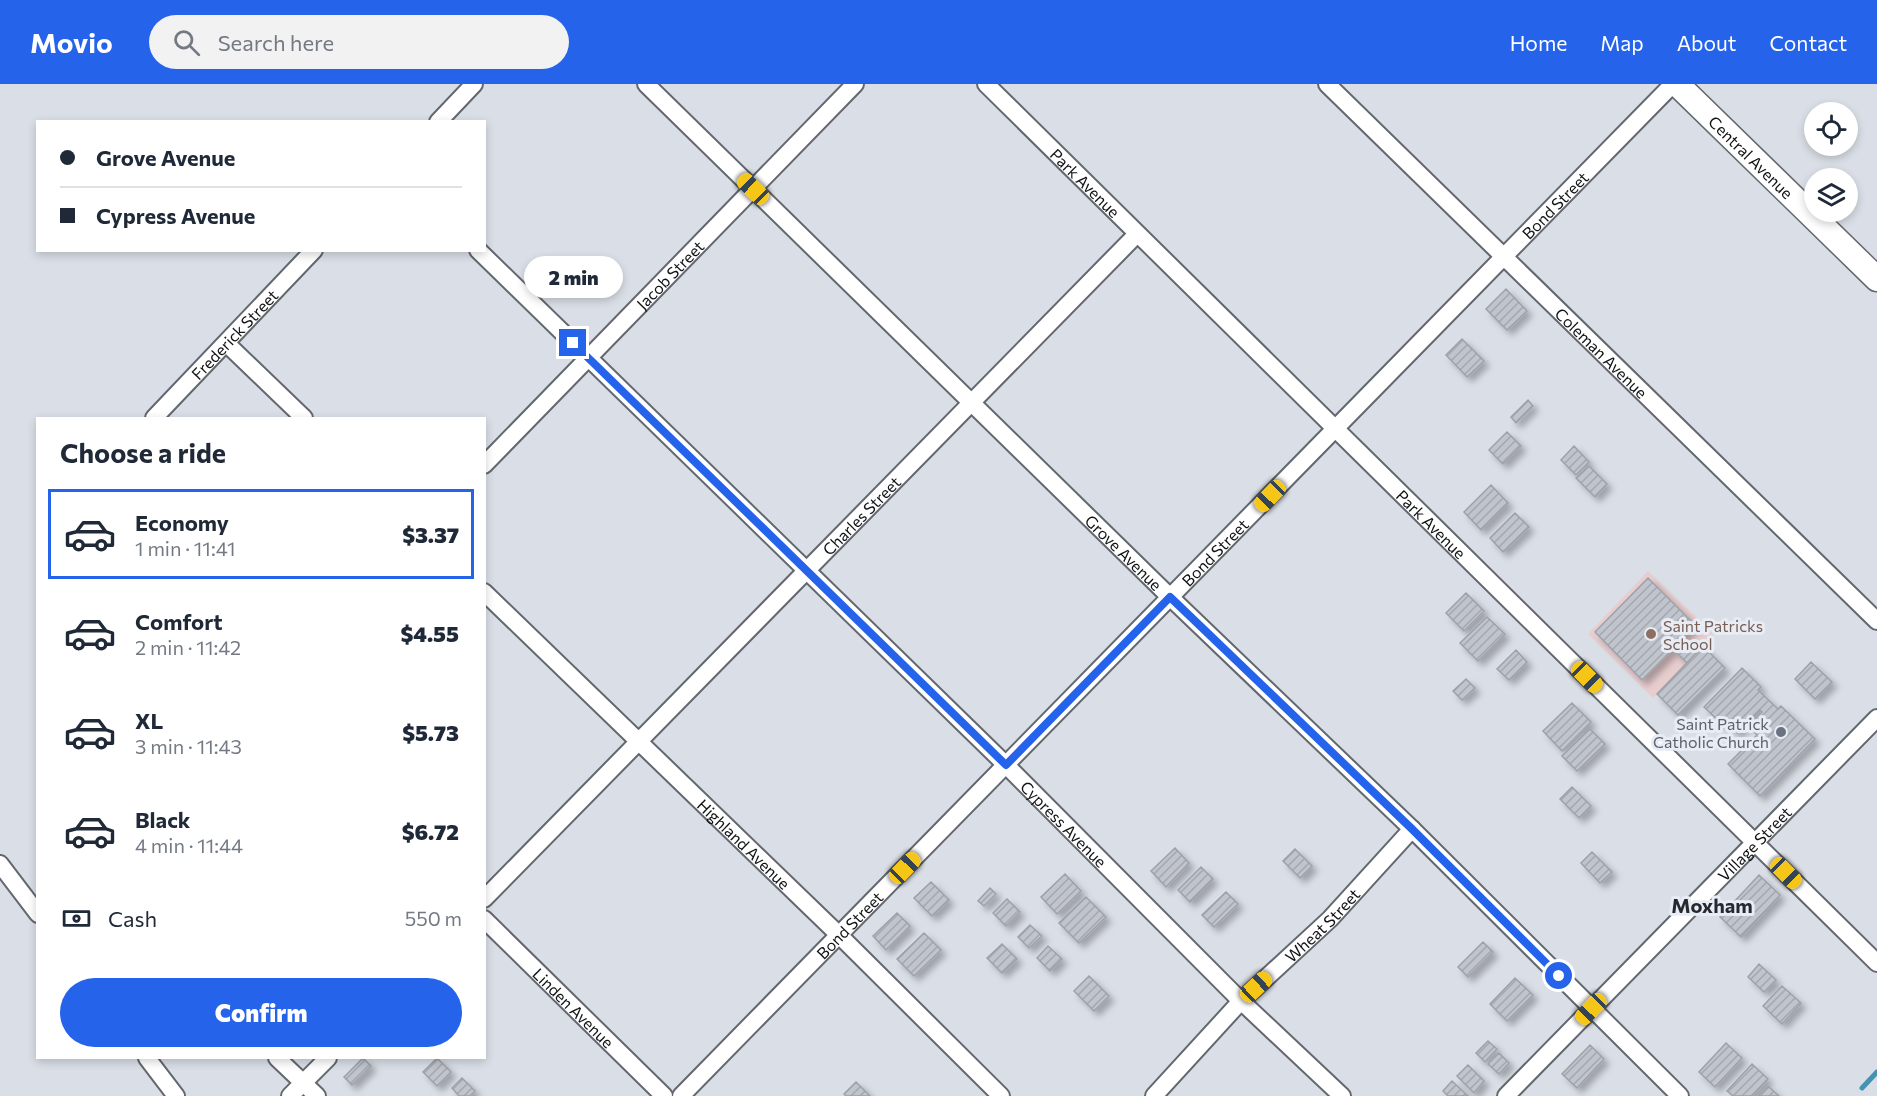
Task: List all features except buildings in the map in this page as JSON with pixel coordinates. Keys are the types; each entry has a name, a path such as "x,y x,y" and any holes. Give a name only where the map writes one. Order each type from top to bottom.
{"main road":[{"name":"Central Avenue","path":"1675,84 1877,279"}],"street":[{"path":"440,120 474,84"},
{"name":"Grove Avenue","path":"646,84 1170,597 1412,829 1680,1096"},
{"name":"Jacob Street","path":"486,463 855,84"},
{"name":"Park Avenue","path":"986,84 1877,963"},
{"name":"Coleman Avenue","path":"1327,84 1877,621"},
{"name":"Bond Street","path":"681,1096 1675,84"},
{"name":"Charles Street","path":"486,897 1137,234"},
{"name":"Frederick Street","path":"155,417 312,252"},
{"name":"Cypress Avenue","path":"480,252 1006,765 1241,1001 1342,1096"},
{"path":"226,343 303,417"},
{"name":"Highland Avenue","path":"486,594 839,935 1001,1096"},
{"name":"Village Street","path":"1506,1096 1877,718"},
{"name":"Wheat Street","path":"1154,1096 1241,1001 1330,919 1412,829"},
{"path":"0,864 36,911"},
{"name":"Linden Avenue","path":"486,921 664,1096"},
{"path":"148,1059 176,1096"},
{"path":"278,1059 317,1096"},
{"path":"290,1096 327,1059"}],"shaded area":[{"name":"Saint Patricks School","path":"1648,571 1714,635 1653,698 1588,634"}],"waterway":[{"path":"1862,1088 1877,1072"}],"place":[{"name":"Saint Patricks School","path":"1651,634"},
{"name":"Saint Patrick Catholic Church","path":"1781,732"}],"district":[{"name":"Moxham","path":"1712,905"}],"route":[{"path":"573,343 1006,765 1170,597 1412,829 1559,976"}]}
